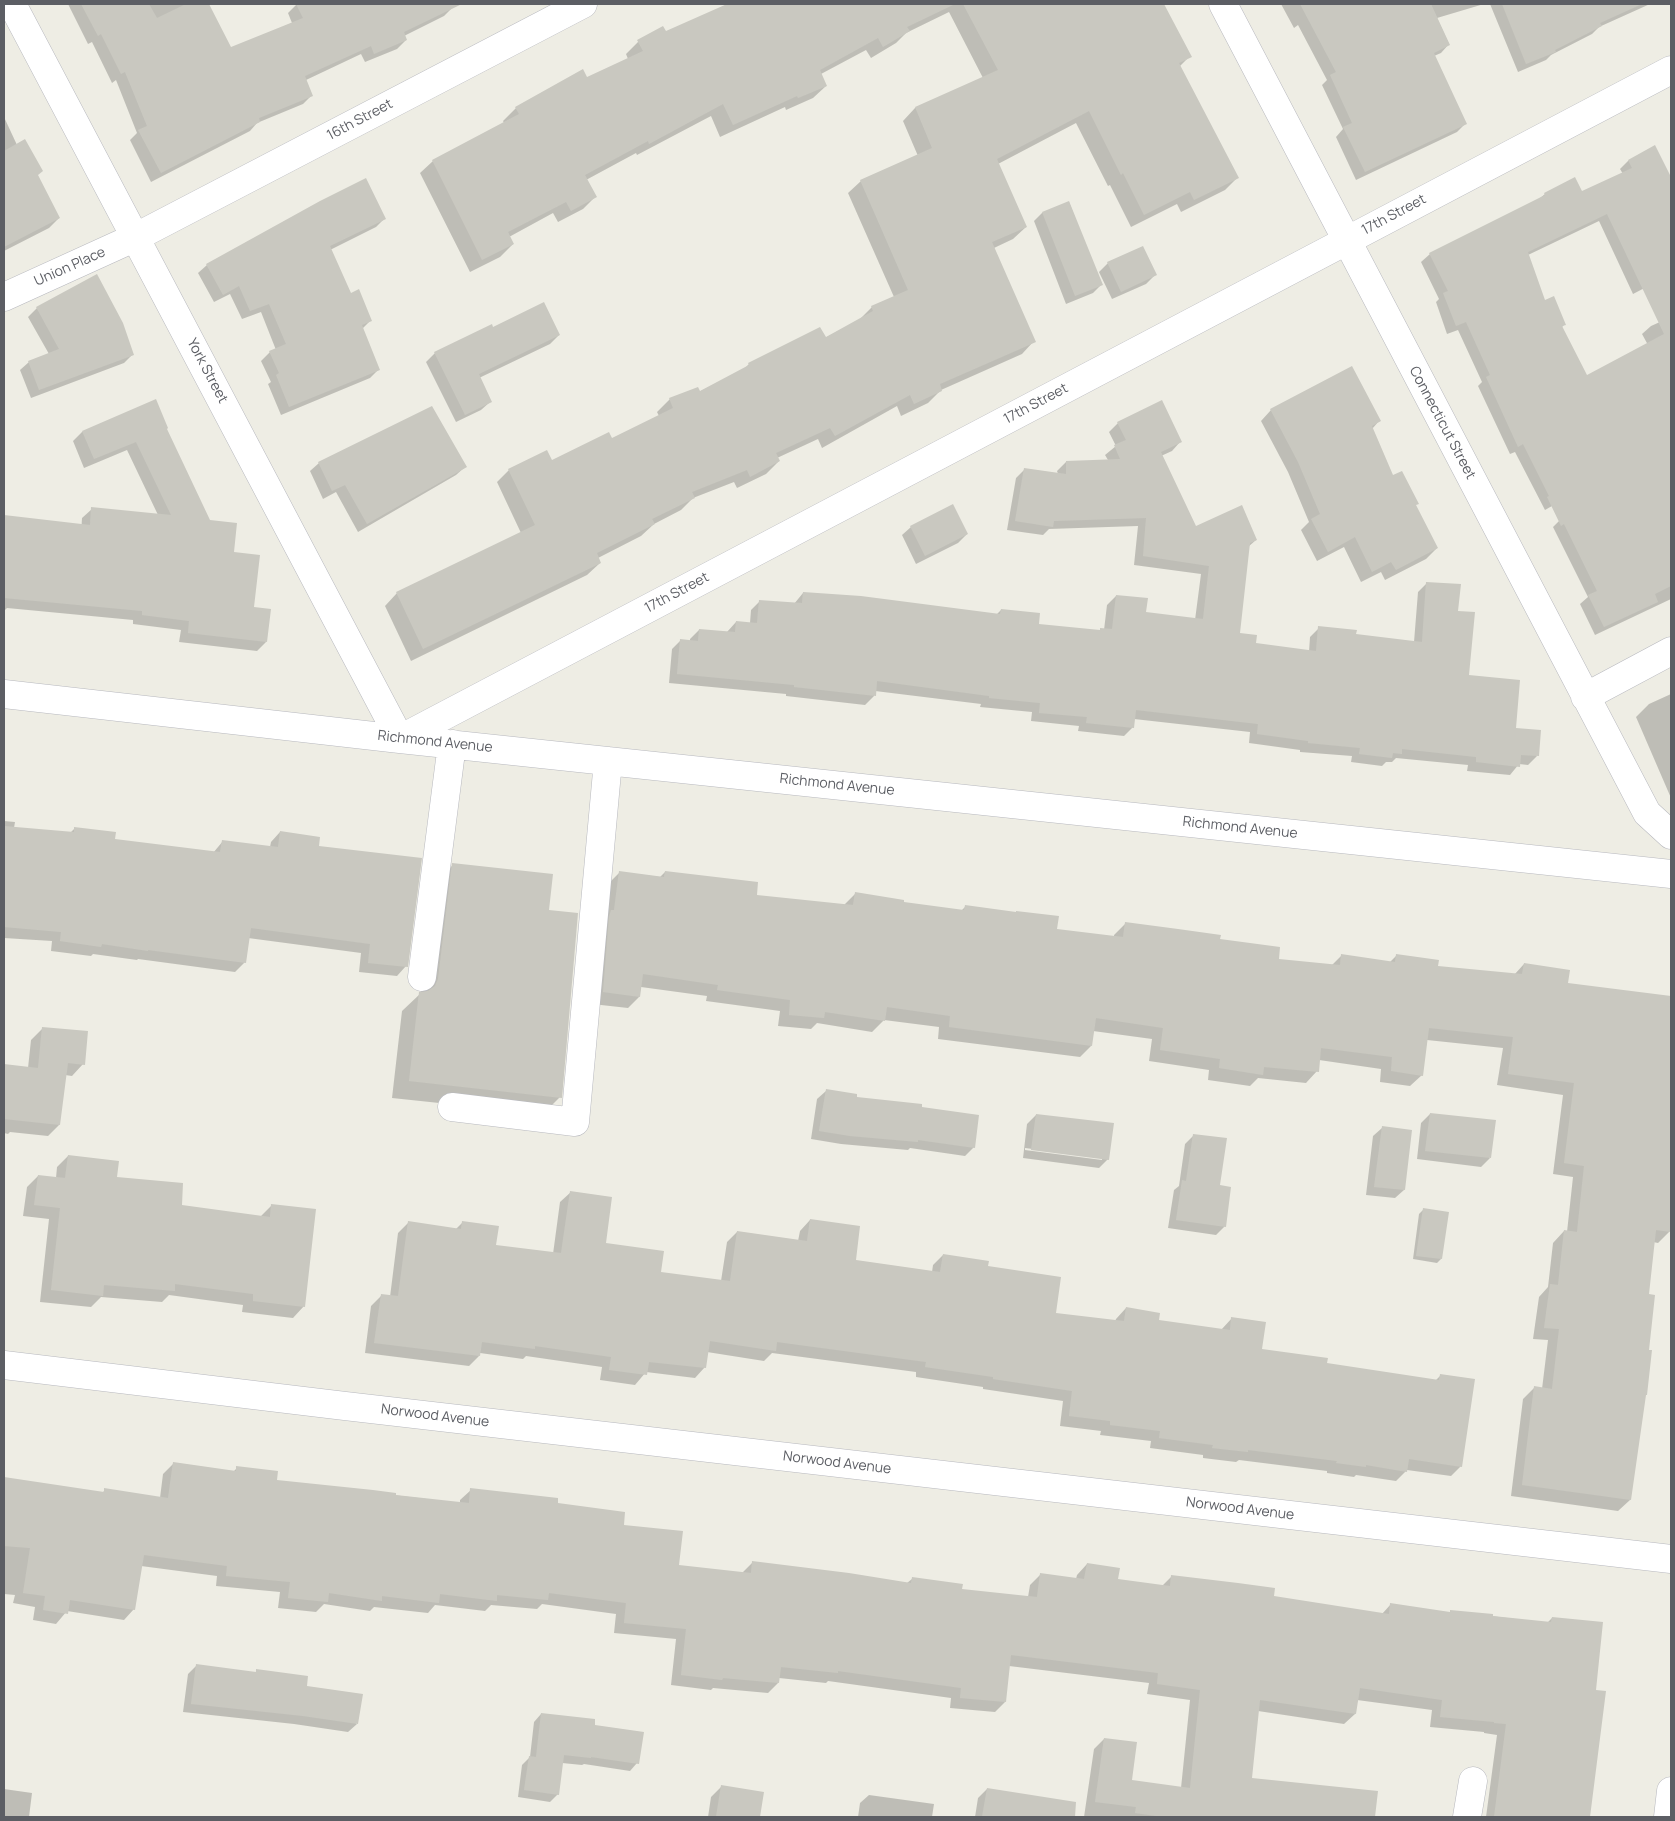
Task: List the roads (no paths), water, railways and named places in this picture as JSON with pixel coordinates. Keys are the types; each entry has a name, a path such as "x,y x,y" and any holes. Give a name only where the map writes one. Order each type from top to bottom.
{"street":[{"name":"York Street","path":"12,4 400,738"},
{"name":"16th Street","path":"136,237 583,4"},
{"name":"Connecticut Street","path":"1223,4 1647,813 1671,835"},
{"name":"17th Street","path":"400,738 1671,70"},
{"name":"Union Place","path":"4,297 136,237"},
{"path":"1585,697 1671,651"},
{"name":"Richmond Avenue","path":"4,694 608,761 1671,874"},
{"path":"422,977 452,744"},
{"path":"452,1107 575,1122 608,761"},
{"name":"Norwood Avenue","path":"4,1365 1671,1559"},
{"path":"1467,1817 1473,1781"},
{"path":"1668,1817 1671,1791"}]}
